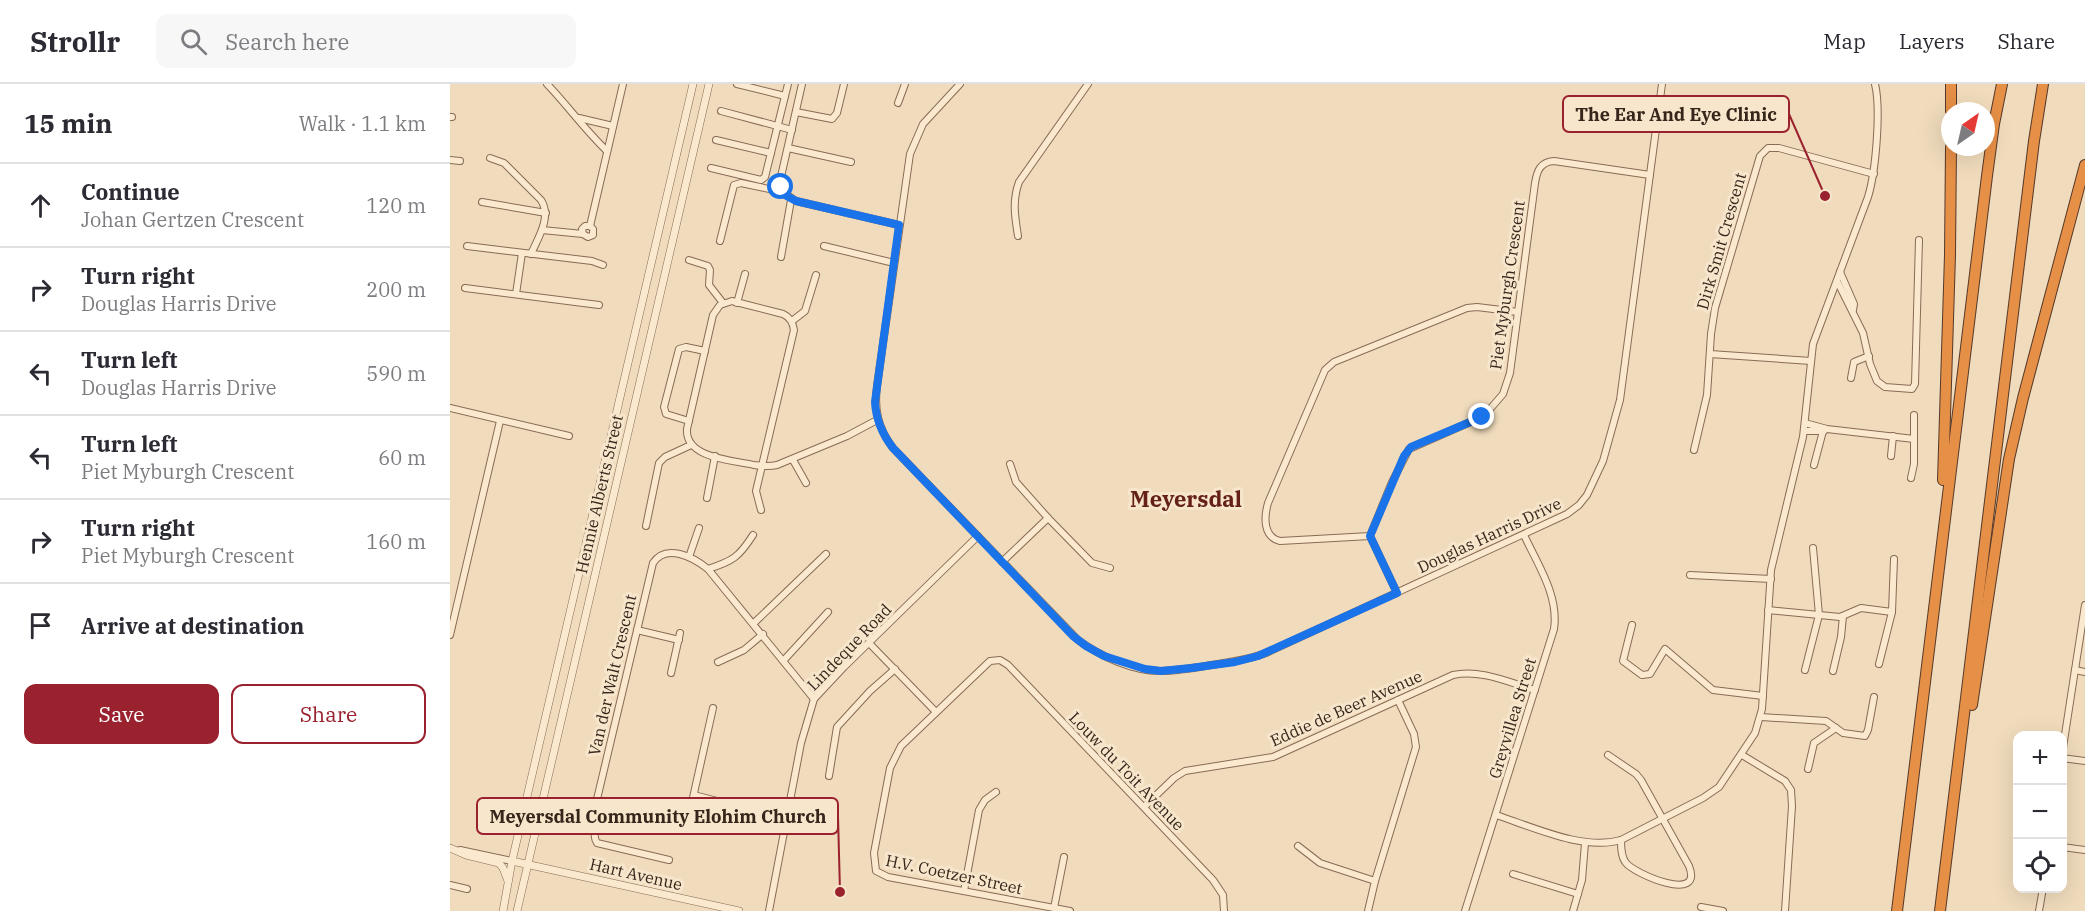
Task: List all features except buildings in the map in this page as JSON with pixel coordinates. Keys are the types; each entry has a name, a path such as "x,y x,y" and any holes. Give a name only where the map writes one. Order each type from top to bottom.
{"highway":[{"path":"1951,84 1951,102"},
{"path":"1897,911 1989,156 2002,84"},
{"path":"1940,911 2043,84"},
{"path":"1945,517 1943,478 1951,156"},
{"path":"1959,751 1969,725 2009,459 2028,377 2085,165"}],"street":[{"path":"547,84 579,118 588,133 607,151"},
{"path":"542,230 583,234 583,227 590,225 623,84"},
{"name":"Hennie Alberts Street","path":"502,911 693,84"},
{"name":"Hennie Alberts Street","path":"517,911 709,84"},
{"path":"737,84 785,96"},
{"path":"711,168 763,179 766,176 788,84"},
{"path":"802,84 780,181 783,192 791,200 899,225"},
{"path":"796,112 832,119 837,113 844,84"},
{"path":"898,103 905,84"},
{"name":"Douglas Harris Drive","path":"960,84 930,116 916,135 910,154 875,402 877,420 893,448 1073,636 1086,646 1128,665 1156,671 1250,659 1524,535 1567,514 1579,505 1592,488 1603,461 1623,385 1662,84"},
{"path":"1018,236 1014,207 1019,182 1088,84"},
{"path":"1496,815 1584,843 1609,843 1621,840 1703,798 1719,787 1755,734 1761,717 1774,554 1804,431 1811,361 1818,328 1868,196 1874,174 1875,84"},
{"path":"721,111 792,130"},
{"path":"579,118 613,126"},
{"path":"716,140 771,153"},
{"path":"788,148 851,162"},
{"name":"Dirk Smit Crescent","path":"1710,354 1715,308 1757,163 1762,153 1768,148 1779,148 1874,174"},
{"path":"490,158 504,163 541,200 546,213 542,230 531,254"},
{"path":"450,160 460,161"},
{"name":"Piet Myburgh Crescent","path":"1370,536 1392,483 1410,448 1482,417 1500,400 1508,380 1535,183 1540,167 1546,162 1554,161 1650,175"},
{"path":"720,241 734,185 741,183 783,192"},
{"path":"781,257 791,200"},
{"path":"482,202 546,213"},
{"path":"1840,272 1854,304 1853,310 1865,338 1873,371 1881,385 1910,390 1915,384 1919,240"},
{"path":"467,246 592,261 603,265"},
{"path":"824,246 894,263"},
{"path":"516,294 522,253"},
{"path":"689,260 708,266 709,285 723,303"},
{"path":"737,303 745,274"},
{"path":"792,321 800,316 807,307 816,275"},
{"path":"1837,281 1848,307 1853,310"},
{"path":"465,288 599,305"},
{"path":"761,510 756,491 763,466 794,330 792,321 783,314 737,303 723,303 714,312 688,421 686,435 691,445 699,452 763,466 777,465 793,460 877,420"},
{"path":"1397,593 1370,536 1280,541 1273,539 1266,529 1265,515 1268,503 1325,370 1335,362 1467,308 1518,312"},
{"path":"688,421 666,414 664,407 679,349 686,347 705,351"},
{"path":"1694,450 1706,406 1710,354 1811,361"},
{"path":"1851,378 1854,362 1869,356"},
{"path":"450,408 569,436"},
{"path":"1911,478 1914,464 1914,416"},
{"path":"450,635 500,421"},
{"path":"1805,423 1825,430"},
{"path":"1814,465 1825,430"},
{"path":"1804,431 1825,430 1914,439"},
{"path":"1891,456 1893,436"},
{"path":"646,526 659,463 665,457 691,445"},
{"path":"706,498 715,456"},
{"path":"793,460 806,483"},
{"path":"1010,464 1016,482 1048,518 1092,563 1110,568"},
{"path":"1002,562 1048,518"},
{"path":"689,557 699,528"},
{"path":"708,568 735,559 753,535"},
{"name":"Greyvillea Street","path":"1465,911 1554,630 1555,613 1551,595 1524,535"},
{"name":"Lindeque Road","path":"769,911 801,743 814,699 978,536"},
{"path":"1805,670 1819,615 1813,548"},
{"name":"Van der Walt Crescent","path":"669,860 597,843 594,836 603,815 596,803 653,563 657,556 669,552 699,561 708,568 814,699"},
{"path":"754,623 826,554"},
{"path":"1879,664 1892,612 1894,559"},
{"path":"1690,575 1771,579"},
{"path":"2066,731 2085,605"},
{"path":"1768,610 1839,617 1865,607 1892,612"},
{"path":"784,660 828,612"},
{"path":"1833,671 1843,616"},
{"path":"1632,625 1623,659 1627,665 1642,675 1648,675 1665,649 1713,690 1762,696"},
{"path":"637,630 679,640"},
{"path":"671,673 680,633"},
{"path":"718,662 744,651 763,634"},
{"path":"869,643 936,712"},
{"name":"H.V. Coetzer Street","path":"996,660 986,663 901,746 890,768 874,853 874,865 880,875 888,877 1070,911"},
{"name":"Louw du Toit Avenue","path":"996,660 1008,665 1219,887 1223,895 1224,911"},
{"path":"829,776 837,727 870,691 895,669"},
{"path":"2075,670 2085,672"},
{"name":"Eddie de Beer Avenue","path":"1144,807 1174,778 1185,771 1272,757 1447,677 1464,673 1481,674 1535,690"},
{"path":"1761,717 1826,721 1845,734 1866,735 1874,697"},
{"path":"1368,911 1416,747 1414,734 1398,700"},
{"path":"603,815 669,831 681,831 688,820 713,708"},
{"path":"1808,769 1814,743 1836,728"},
{"path":"1608,755 1636,774 1662,818 1691,876 1685,884 1673,885 1628,865 1622,855 1621,840"},
{"path":"1742,755 1785,781 1791,789 1792,806 1785,911"},
{"path":"2067,757 2085,761"},
{"path":"964,891 979,810 985,800 996,792"},
{"path":"693,795 787,819"},
{"path":"1573,911 1583,868 1584,843"},
{"path":"1298,846 1320,863 1375,881"},
{"path":"450,848 512,861"},
{"path":"450,848 466,855 499,863 508,883"},
{"path":"2067,848 2085,850"},
{"path":"1054,908 1064,857"},
{"name":"Hart Avenue","path":"512,861 739,911"},
{"path":"1513,874 1578,894"},
{"path":"450,885 467,889"},
{"path":"2039,911 2042,893"},
{"path":"1701,907 1723,911"}],"place":[{"name":"The Ear And Eye Clinic","path":"1825,196"},
{"name":"Meyersdal Community Elohim Church","path":"840,892"}],"district":[{"name":"Meyersdal","path":"1186,498"}],"route":[{"path":"781,187 791,200 899,225 875,402 877,420 886,439 1073,636 1104,656 1128,665 1161,671 1250,659 1397,593 1370,536 1404,456 1411,447 1482,417"}]}
